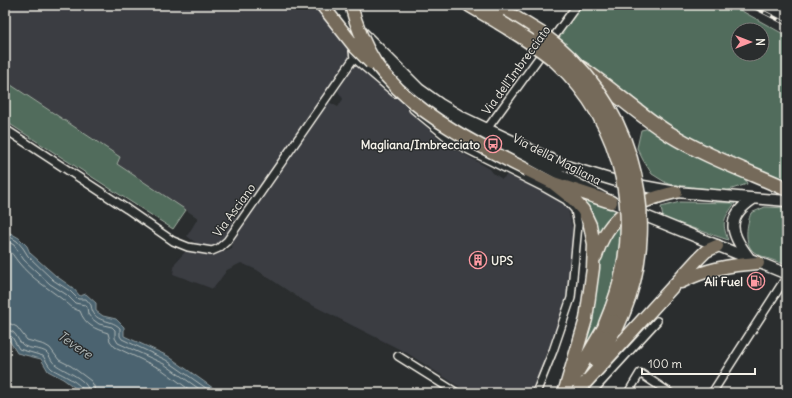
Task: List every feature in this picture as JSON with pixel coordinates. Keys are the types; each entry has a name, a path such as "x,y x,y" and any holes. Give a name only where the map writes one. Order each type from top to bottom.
{"highway":[{"path":"322,5 358,50 382,71"},
{"path":"351,5 365,43 376,64 407,97 430,116 465,137 553,183 611,202"},
{"path":"470,5 528,40 557,62 585,93 598,112 606,128 624,178 629,218 628,240 618,310"},
{"path":"498,7 548,39 580,68 642,115 665,130 728,163 787,189"},
{"path":"570,392 603,351 618,310 629,296 638,256 640,226 638,192 631,162 615,121 604,100 580,68"},
{"path":"553,183 577,202 587,217 593,240 593,268"},
{"path":"570,392 584,329 593,268 598,249 607,231 616,219 636,204 676,192"},
{"path":"570,392 706,251 717,246"},
{"path":"674,285 698,274 714,269 754,261"}],"main road":[{"name":"Via della Magliana","path":"337,5 367,45 398,80 426,104 457,124 531,159 611,202 787,275"},
{"name":"Via della Magliana","path":"348,20 372,41 425,93 450,111 556,162 592,175 631,185 676,192 787,201"},
{"path":"753,199 740,209 735,216 733,223 737,240 754,261"}],"street":[{"name":"Via dell'Imbrecciato","path":"487,129 577,5"},
{"name":"Via della Magliana","path":"348,20 354,58"},
{"name":"Via Asciano","path":"5,129 173,241 188,247 212,251 219,248 227,241 354,58"},
{"path":"354,58 449,139 543,187 566,200 573,208 577,216 578,229 571,298 553,351 536,393"},
{"path":"449,139 457,124"},
{"path":"712,393 787,275"},
{"path":"591,393 657,321"},
{"path":"398,356 457,393"},
{"path":"628,393 640,373 670,393"}],"shaded area":[{"path":"5,5 318,5 350,47 350,53 348,60 302,129 220,245 215,248 197,244 187,236 198,218 117,164 119,156 5,81"},
{"path":"358,59 441,141 490,169 502,179 507,175 523,181 567,204 572,228 572,265 568,297 555,338 551,342 532,393 469,393 407,353 302,300 257,270 241,263 227,270 213,289 173,274 175,263 185,252 190,249 216,254 232,248 233,235 329,102 338,107 343,99 338,91"}],"green space":[{"path":"580,5 731,5 762,22 730,22 730,62 770,62 770,27 787,36 787,185 696,143 658,122 601,76 558,38"},
{"path":"5,81 120,157 117,164 186,210 173,229 5,121"},
{"path":"650,128 744,174 747,184 726,191 668,184 652,174 637,148 641,130"},
{"path":"572,192 621,211 599,243"},
{"path":"680,202 735,203 728,213 724,224 728,240 663,218 661,207"},
{"path":"765,207 787,208 787,265 757,254 748,244 747,228 751,213"},
{"path":"621,218 620,242 612,286 599,324 585,347 599,254"}],"water":[{"name":"Tevere","path":"5,230 19,238 27,246 30,253 56,276 73,288 80,296 86,294 96,303 96,311 103,316 116,319 124,327 124,336 168,356 220,393 82,393 63,379 48,371 41,359 17,353 9,340 5,338"}],"railway":[{"path":"750,5 787,24"}],"place":[{"name":"Magliana/Imbrecciato","path":"493,144"},
{"name":"UPS","path":"478,260"},
{"name":"Ali Fuel","path":"756,281"}]}
